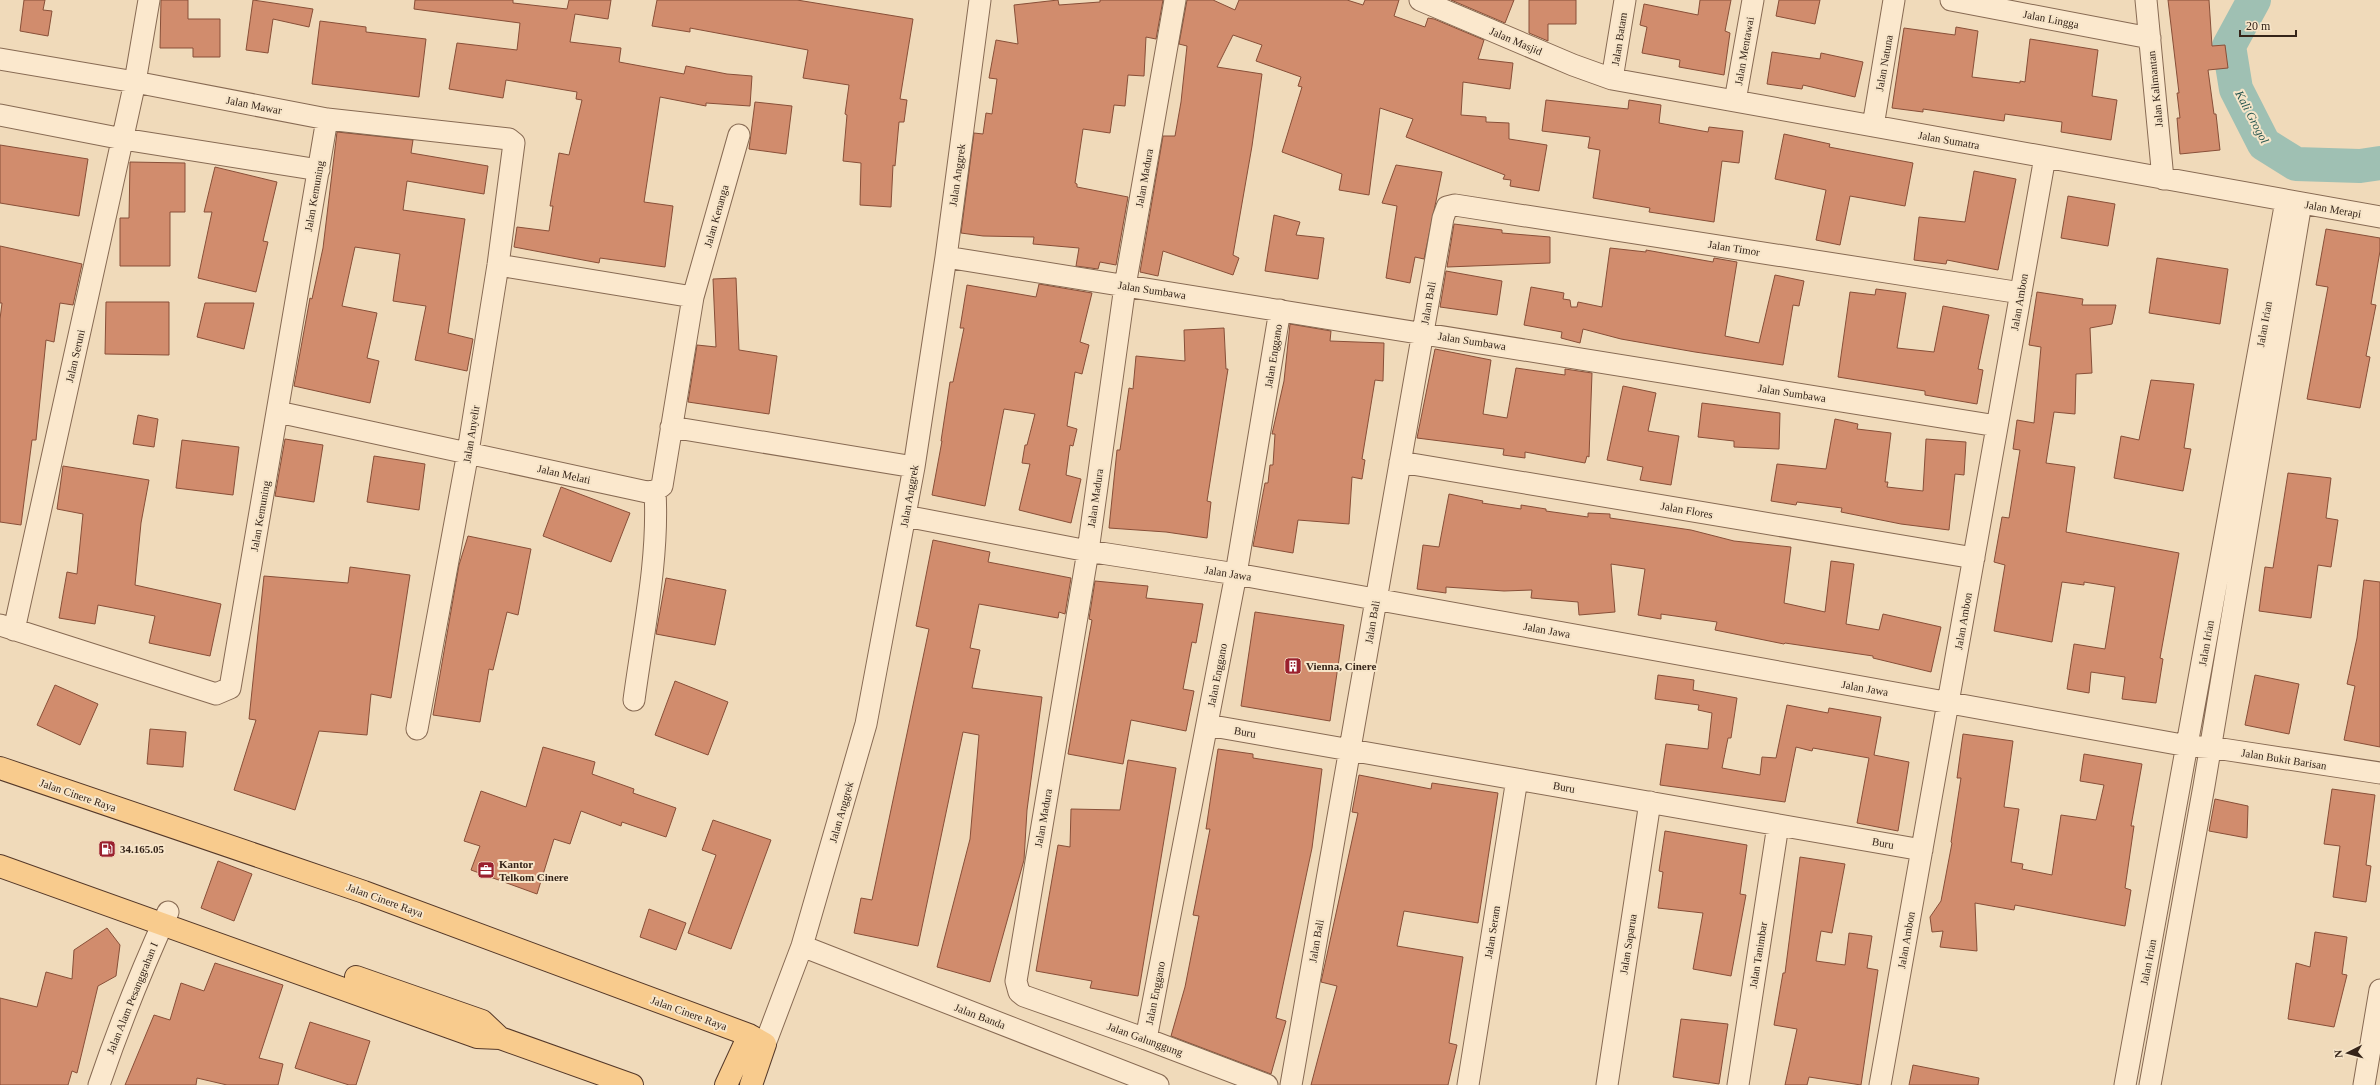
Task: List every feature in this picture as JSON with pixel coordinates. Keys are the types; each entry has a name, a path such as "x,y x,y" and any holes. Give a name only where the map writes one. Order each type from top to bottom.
{"main road":[{"name":"Jalan Cinere Raya","path":"0,768 364,892 757,1039"},
{"path":"0,852 165,918"},
{"path":"0,866 482,1021 500,1038 632,1085"},
{"name":"Jalan Anggrek","path":"726,1085 757,1039"},
{"name":"Jalan Anggrek","path":"751,1085 757,1039"}],"street":[{"name":"Jalan Seruni","path":"7,627 136,82 149,0"},
{"name":"Jalan Anggrek","path":"757,1039 788,980 802,946 866,724 914,467 946,257 980,0"},
{"name":"Jalan Madura","path":"1021,994 1016,981 1088,551 1125,286 1175,0"},
{"name":"Jalan Masjid","path":"1420,0 1573,65 1612,79"},
{"name":"Jalan Batam","path":"1612,79 1625,0"},
{"name":"Jalan Mentawai","path":"1735,101 1753,0"},
{"name":"Jalan Natuna","path":"1873,126 1894,0"},
{"name":"Jalan Lingga","path":"1951,0 2150,38"},
{"name":"Jalan Kalimantan","path":"2146,0 2163,179"},
{"name":"Jalan Mawar","path":"0,59 136,82 328,119 509,139"},
{"name":"Jalan Sumatra","path":"1612,79 2293,202"},
{"path":"0,115 123,139 319,170"},
{"name":"Jalan Kemuning","path":"7,627 216,694 230,688 328,119"},
{"name":"Jalan Kenanga","path":"693,297 739,135"},
{"name":"Jalan Anyelir","path":"417,729 468,452 498,265 514,148 514,143 509,139"},
{"name":"Jalan Ambon","path":"1880,1085 2045,157"},
{"name":"Jalan Merapi","path":"2293,202 2380,217"},
{"name":"Jalan Irian","path":"2125,1085 2188,746 2293,202"},
{"name":"Jalan Irian","path":"2150,1085 2209,747 2293,202"},
{"name":"Jalan Timor","path":"1448,207 1455,205 2021,293"},
{"name":"Jalan Bali","path":"1291,1085 1422,333 1443,218 1448,207"},
{"name":"Jalan Sumbawa","path":"946,257 1997,426"},
{"path":"498,265 693,297 662,486 655,491 656,508 651,577 634,700"},
{"name":"Jalan Enggano","path":"1146,1039 1236,574 1280,310"},
{"name":"Jalan Melati","path":"278,412 647,492 655,491"},
{"path":"671,427 914,467"},
{"name":"Jalan Flores","path":"1400,462 1974,558"},
{"name":"Jalan Jawa","path":"906,516 1088,551 1236,574 2188,746"},
{"name":"Buru","path":"1207,725 1922,850"},
{"name":"Jalan Bukit Barisan","path":"2188,746 2209,747 2380,774"},
{"name":"Jalan Seram","path":"1468,1085 1517,779"},
{"name":"Jalan Saparua","path":"1607,1085 1650,802"},
{"name":"Jalan Tanimbar","path":"1738,1085 1778,825"},
{"name":"Jalan Alam Pesanggrahan I","path":"100,1085 114,1040 148,954 165,918"},
{"name":"Jalan Banda","path":"802,946 1158,1085"},
{"path":"2364,1085 2380,990"},
{"name":"Jalan Galunggung","path":"1021,994 1267,1085"}],"building":[{"path":"24,0 45,0 43,10 52,11 48,36 20,31"},
{"path":"161,0 188,0 188,19 220,19 220,57 193,57 193,48 160,48"},
{"path":"253,0 313,9 309,27 273,19 268,53 246,50"},
{"path":"415,0 513,0 513,3 567,9 569,0 611,0 608,19 575,14 570,42 621,48 619,62 684,74 686,66 727,74 752,76 750,106 706,103 706,106 660,97 644,202 673,206 665,267 600,258 599,263 514,247 517,227 549,231 553,206 550,206 559,153 569,155 582,100 576,99 577,92 506,80 503,98 449,89 457,43 517,50 520,23 414,9"},
{"path":"657,0 797,0 913,19 900,99 907,100 904,122 899,122 895,166 893,165 891,207 860,205 861,163 843,161 847,115 845,114 849,85 803,78 808,50 690,28 690,32 652,26"},
{"path":"1058,0 1059,5 1100,2 1100,0 1163,0 1156,39 1146,37 1144,76 1128,75 1125,106 1114,105 1110,133 1083,129 1075,183 1077,184 1077,187 1128,197 1116,265 1100,262 1098,269 1076,266 1079,248 1033,244 1034,237 983,236 961,233 974,133 983,134 986,113 992,114 997,79 989,78 996,40 1018,44 1014,5"},
{"path":"1187,0 1213,0 1235,10 1239,0 1347,0 1363,5 1365,0 1399,0 1394,16 1425,27 1428,18 1434,19 1484,40 1478,59 1513,63 1510,89 1463,82 1461,115 1486,117 1486,122 1509,123 1509,139 1547,145 1539,191 1510,186 1511,180 1503,179 1505,175 1406,137 1413,119 1380,108 1369,195 1339,190 1342,174 1282,152 1302,87 1298,86 1301,77 1256,61 1262,45 1233,35 1217,67 1262,74 1252,146 1233,255 1239,258 1233,275 1163,251 1158,276 1140,272 1163,136 1175,136 1181,102 1187,46 1179,44"},
{"path":"1451,0 1514,0 1505,23"},
{"path":"1529,0 1576,0 1576,24 1548,24 1548,41 1529,33"},
{"path":"1700,0 1731,0 1725,31 1730,33 1724,75 1679,67 1680,60 1642,53 1647,27 1640,25 1644,4 1698,15"},
{"path":"1779,0 1820,0 1815,24 1776,16"},
{"path":"2168,0 2209,0 2212,46 2225,45 2228,68 2208,70 2214,114 2216,114 2220,150 2180,154 2177,118 2180,118 2177,93 2179,93"},
{"path":"320,21 366,27 366,32 426,39 419,97 312,84"},
{"path":"1956,27 1978,31 1972,77 2020,83 2020,81 2025,82 2030,39 2098,50 2092,96 2117,100 2111,140 2061,132 2062,122 2005,114 2004,121 1923,109 1923,112 1892,108 1904,28 1955,35"},
{"path":"1772,52 1820,59 1821,53 1863,62 1855,97 1803,85 1802,89 1767,84"},
{"path":"1546,100 1628,109 1629,100 1661,105 1659,123 1708,132 1709,127 1743,131 1739,163 1722,161 1714,222 1649,212 1650,208 1593,198 1600,150 1588,148 1590,137 1542,131"},
{"path":"755,102 792,106 786,154 749,149"},
{"path":"337,132 413,140 411,153 488,166 484,194 407,181 403,210 465,219 448,333 473,339 467,371 415,360 426,306 393,301 400,254 355,247 342,306 377,313 367,358 379,361 370,403 294,386 310,298 312,299 323,248"},
{"path":"1784,134 1830,144 1829,147 1913,163 1905,206 1850,196 1840,245 1816,240 1826,190 1775,179"},
{"path":"0,145 88,159 79,216 0,203"},
{"path":"130,162 185,163 185,212 170,212 170,266 120,266 120,218 129,218"},
{"path":"1396,165 1442,172 1424,259 1415,257 1410,283 1386,278 1397,206 1382,203"},
{"path":"215,167 277,182 263,241 268,242 256,292 198,278 212,212 204,212"},
{"path":"1974,171 2016,179 1998,270 1947,260 1946,264 1914,260 1919,217 1965,222"},
{"path":"2068,196 2115,204 2108,246 2061,238"},
{"path":"1274,215 1300,222 1296,235 1324,238 1318,279 1265,271"},
{"path":"1454,224 1502,230 1502,233 1550,237 1550,263 1447,267"},
{"path":"2326,229 2380,238 2380,251 2371,304 2376,305 2366,356 2370,357 2360,408 2307,399 2328,287 2316,285"},
{"path":"0,246 82,264 73,305 60,303 54,342 46,340 36,440 32,440 21,525 0,522 0,319 2,303 0,303"},
{"path":"1610,248 1646,252 1646,250 1713,262 1714,258 1737,262 1725,336 1759,343 1775,275 1804,281 1799,306 1793,305 1783,365 1621,339 1583,329 1580,343 1561,338 1562,332 1524,325 1531,287 1564,293 1563,299 1570,300 1571,307 1577,307 1578,302 1602,307"},
{"path":"2157,258 2228,269 2220,324 2149,313"},
{"path":"1446,271 1502,281 1497,315 1440,307"},
{"path":"736,278 739,350 777,356 769,414 688,402 697,345 716,347 713,279"},
{"path":"1039,284 1092,293 1080,342 1089,345 1082,374 1075,372 1067,426 1077,429 1073,446 1070,445 1066,475 1081,479 1071,523 1019,510 1030,464 1022,463 1025,445 1027,445 1035,414 1004,409 985,506 932,495 942,441 950,382 953,382 964,328 960,328 967,285 1036,297"},
{"path":"1876,289 1906,293 1897,348 1934,352 1943,306 1989,315 1978,369 1983,370 1977,404 1925,395 1925,391 1838,377 1850,292 1875,295"},
{"path":"2037,292 2083,299 2082,305 2116,305 2112,324 2090,328 2092,373 2076,374 2075,414 2054,412 2046,463 2075,467 2066,532 2179,553 2160,658 2163,659 2156,703 2122,699 2125,677 2091,672 2089,693 2067,689 2074,644 2105,649 2115,587 2084,582 2084,585 2062,582 2052,642 1994,631 2005,565 1994,562 2002,517 2009,518 2020,450 2013,449 2017,420 2034,423 2041,347 2029,345"},
{"path":"106,302 169,302 169,355 105,354"},
{"path":"205,303 254,303 244,349 197,337"},
{"path":"1290,324 1331,331 1330,341 1384,343 1383,381 1375,380 1362,459 1365,460 1362,479 1352,477 1349,524 1298,520 1293,553 1253,546 1265,483 1268,483 1270,465 1273,465 1275,434 1272,434 1284,381"},
{"path":"1224,328 1226,369 1228,369 1207,501 1211,502 1207,538 1166,532 1109,528 1117,450 1120,450 1129,388 1133,389 1136,356 1185,361 1184,330"},
{"path":"1435,349 1491,360 1483,414 1507,418 1516,368 1565,375 1565,369 1592,373 1589,457 1587,456 1585,463 1525,452 1525,458 1503,455 1504,449 1417,438"},
{"path":"2151,380 2194,384 2184,448 2191,449 2183,491 2114,478 2121,436 2139,440"},
{"path":"1623,386 1656,393 1648,431 1679,436 1671,485 1640,480 1643,467 1607,460"},
{"path":"1702,403 1780,413 1779,449 1734,447 1734,441 1698,437"},
{"path":"138,415 158,419 154,447 133,444"},
{"path":"1835,419 1858,424 1857,429 1891,433 1885,482 1888,482 1887,487 1923,491 1926,439 1966,442 1964,475 1955,474 1949,530 1901,524 1841,512 1842,508 1797,502 1796,505 1771,501 1777,464 1826,469"},
{"path":"285,439 323,445 314,502 275,496"},
{"path":"182,440 239,447 233,495 176,488"},
{"path":"374,456 425,464 419,510 367,502"},
{"path":"63,466 149,480 141,523 135,585 221,604 210,656 149,643 155,616 98,605 95,624 59,618 67,572 77,574 83,514 57,509"},
{"path":"2288,473 2331,478 2326,518 2338,520 2331,567 2318,565 2311,618 2259,611 2265,567 2273,568"},
{"path":"561,487 630,513 611,562 543,536"},
{"path":"1449,494 1483,501 1482,503 1521,509 1521,505 1546,509 1546,511 1588,517 1588,513 1610,514 1610,518 1691,530 1734,541 1791,547 1784,603 1825,612 1831,561 1854,564 1846,624 1879,630 1883,614 1941,627 1931,672 1873,658 1873,656 1784,644 1715,630 1717,622 1661,614 1661,619 1638,615 1645,569 1611,564 1615,612 1579,615 1578,602 1531,598 1532,590 1504,591 1446,587 1446,593 1417,589 1423,545 1439,547"},
{"path":"468,536 531,549 518,615 507,612 493,670 489,669 480,722 433,715 459,565"},
{"path":"933,540 990,552 988,562 1071,578 1065,614 1059,612 1058,618 979,604 970,648 980,650 972,688 1042,697 1027,810 1024,860 990,982 937,967 970,839 979,735 963,732 918,946 854,933 861,898 872,900 929,629 916,626"},
{"path":"350,567 410,575 391,698 371,694 367,735 319,731 295,810 234,790 256,720 249,719 264,576 348,583"},
{"path":"666,578 726,590 715,645 656,634"},
{"path":"2364,580 2380,582 2380,747 2344,740 2355,686 2347,684 2357,638"},
{"path":"1095,581 1148,586 1146,598 1203,604 1196,643 1192,642 1183,689 1194,691 1186,731 1131,720 1123,764 1068,754 1092,620 1089,619"},
{"name":"Vienna, Cinere","path":"1255,612 1344,625 1330,721 1241,706"},
{"path":"1658,675 1694,680 1693,690 1737,698 1731,738 1728,738 1722,768 1760,775 1762,757 1776,758 1787,705 1828,713 1829,708 1881,717 1874,755 1909,762 1898,831 1857,823 1869,758 1813,748 1812,751 1796,747 1785,802 1660,785 1666,744 1708,749 1712,713 1698,710 1699,705 1655,699"},
{"path":"2255,675 2299,684 2289,734 2245,725"},
{"path":"675,681 728,702 708,755 655,735"},
{"path":"55,685 98,704 80,745 37,725"},
{"path":"150,729 186,732 183,767 147,764"},
{"path":"1963,734 2013,741 2004,807 2019,809 2011,862 2023,864 2022,869 2052,875 2061,815 2096,820 2104,785 2080,781 2084,754 2142,764 2131,826 2134,826 2125,888 2131,890 2125,926 2015,905 2014,910 1975,903 1977,951 1940,947 1943,931 1932,932 1930,917 1941,901 1952,843 1961,778 1957,778"},
{"path":"543,747 595,762 592,774 634,789 633,793 676,808 666,837 622,822 621,826 581,811 570,844 554,839 537,894 471,870 480,846 464,841 481,791 526,807"},
{"path":"1218,749 1253,754 1253,758 1322,769 1312,848 1276,1018 1286,1021 1271,1074 1171,1036 1185,987 1199,916 1193,915 1210,829 1206,829"},
{"path":"1128,760 1176,768 1138,996 1090,988 1092,981 1036,971 1058,845 1070,847 1071,809 1120,810"},
{"path":"1359,775 1431,789 1432,783 1498,793 1478,923 1404,911 1397,946 1463,957 1449,1043 1457,1045 1448,1085 1311,1085 1337,986 1321,982 1358,813 1352,812"},
{"path":"2332,789 2375,795 2366,865 2371,866 2366,902 2333,897 2340,846 2324,844"},
{"path":"2215,799 2248,806 2247,838 2209,831"},
{"path":"713,820 771,840 731,949 688,933 716,855 702,850"},
{"path":"1665,831 1747,845 1740,894 1746,895 1731,976 1693,969 1703,913 1658,908 1663,872 1659,871"},
{"path":"1800,857 1845,864 1832,933 1821,931 1816,961 1845,965 1849,933 1872,936 1867,968 1878,970 1861,1085 1809,1077 1807,1085 1785,1085 1797,1029 1774,1025 1783,973 1785,973"},
{"path":"218,861 252,874 234,921 201,908"},
{"path":"649,909 686,923 676,950 640,937"},
{"path":"107,928 120,945 116,976 98,986 77,1073 72,1071 68,1085 0,1085 0,998 37,1007 46,972 72,979 74,950"},
{"path":"2315,932 2347,937 2342,974 2347,975 2334,1027 2288,1019 2296,963 2310,967"},
{"path":"215,963 283,985 259,1058 283,1064 278,1085 227,1085 197,1078 196,1085 125,1085 154,1015 170,1020 181,983 204,991"},
{"path":"1681,1019 1728,1024 1719,1084 1673,1077"},
{"path":"310,1022 370,1041 356,1085 349,1085 295,1068"},
{"path":"1913,1065 1979,1078 1978,1085 1909,1085"}],"waterway":[{"name":"Kali Grogol","path":"2254,0 2229,46 2236,89 2264,144 2296,164 2360,166 2380,163"}],"place":[{"name":"Vienna, Cinere","path":"1293,666"},
{"name":"34.165.05","path":"107,849"},
{"name":"Kantor Telkom Cinere","path":"486,870"}]}
